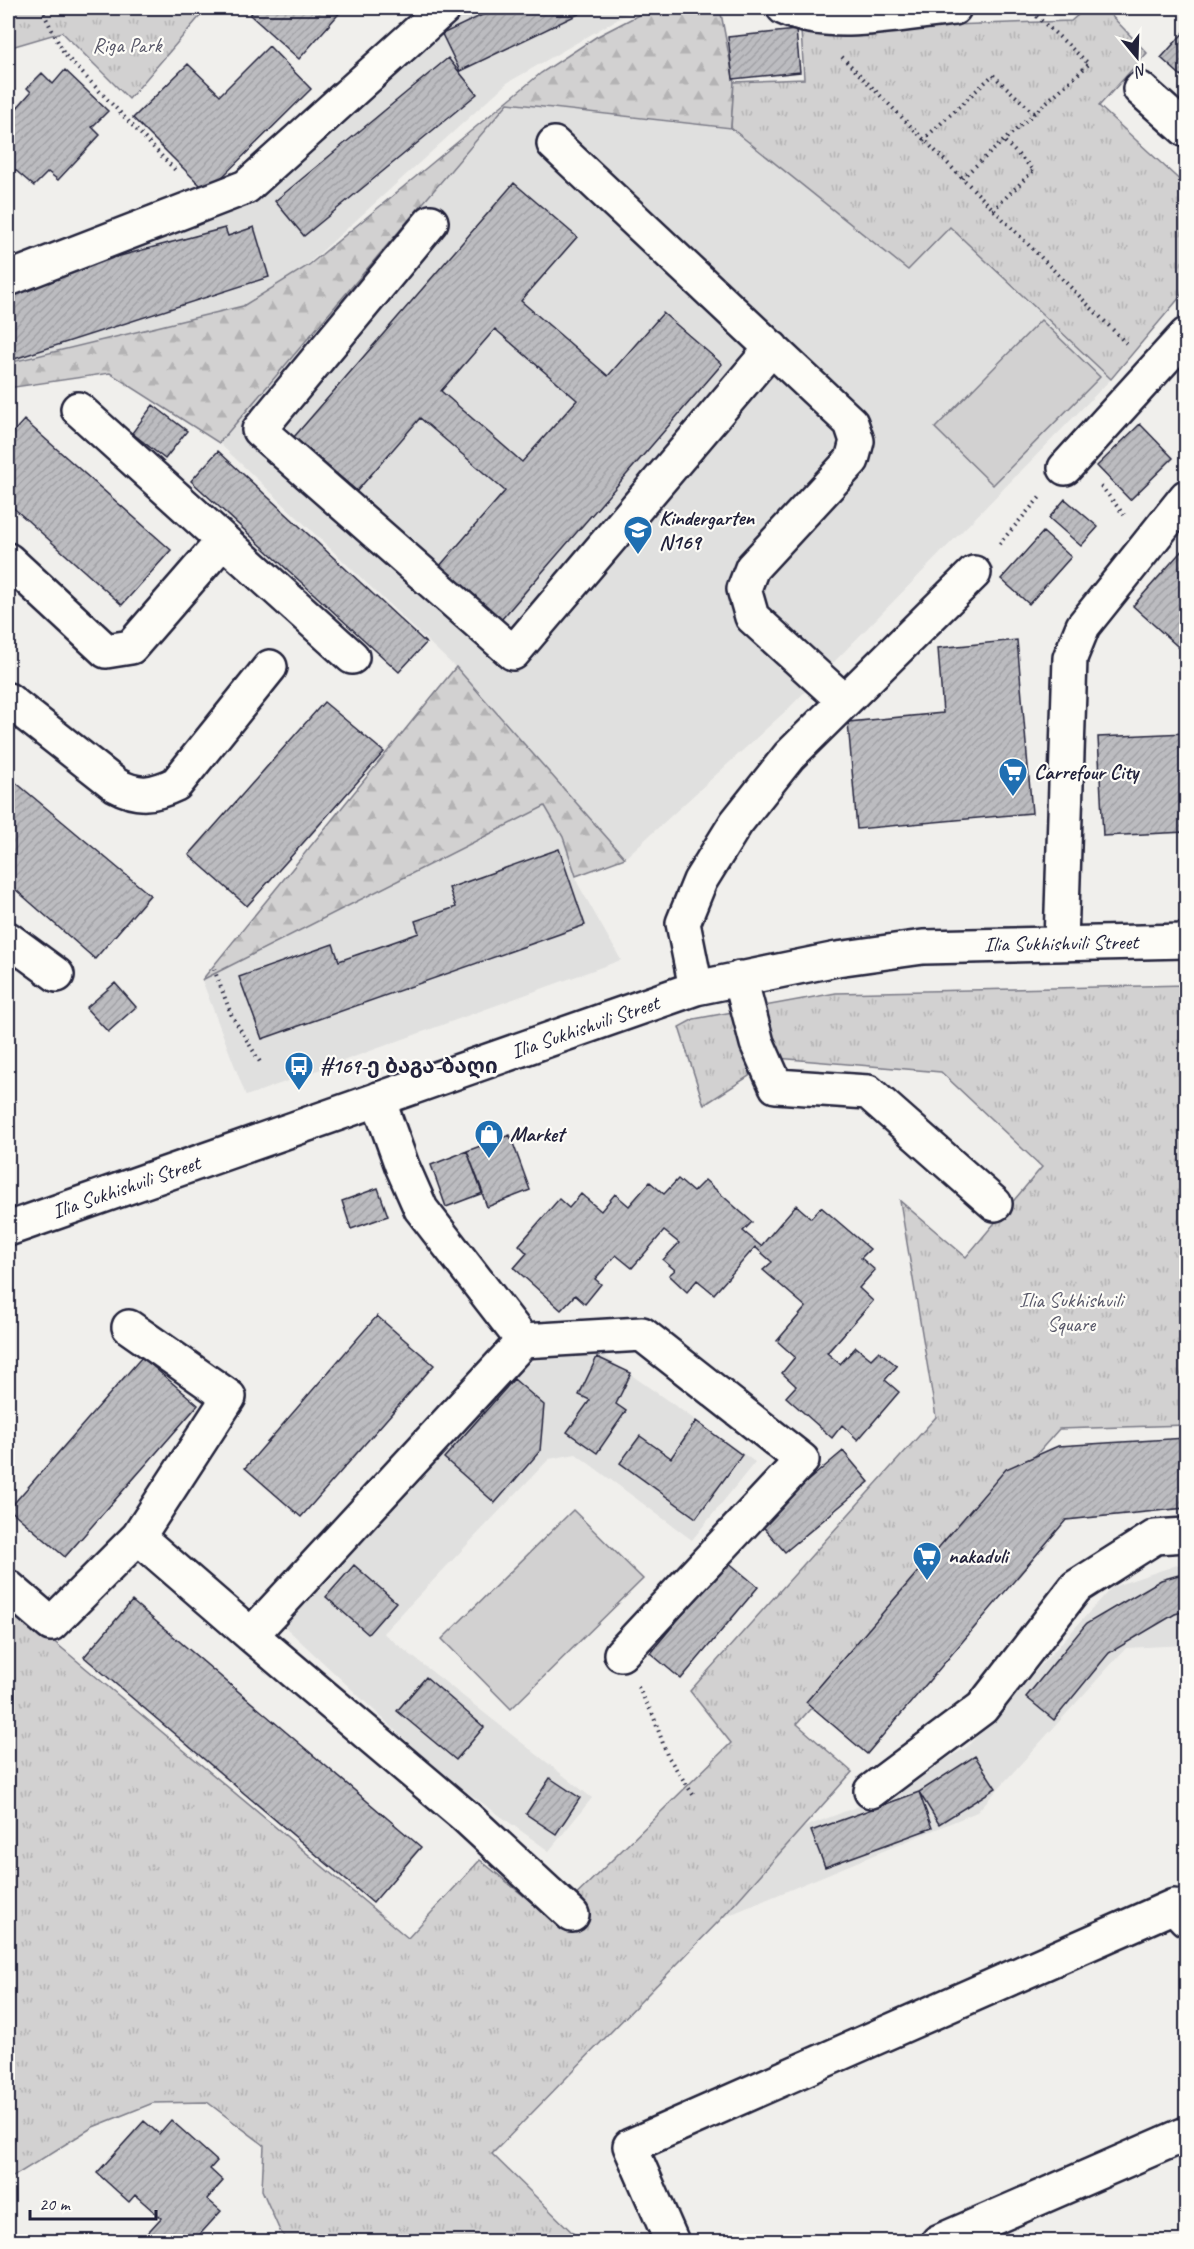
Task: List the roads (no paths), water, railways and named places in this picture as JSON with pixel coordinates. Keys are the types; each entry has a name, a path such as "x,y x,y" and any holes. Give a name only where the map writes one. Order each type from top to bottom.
{"street":[{"path":"8,279 246,187 444,8"},
{"path":"792,12 830,20 954,8"},
{"path":"1140,89 1186,130"},
{"path":"554,144 851,423 857,441 852,460 752,568 744,590 752,617 844,701"},
{"path":"431,222 259,430 513,653 772,348"},
{"path":"1070,462 1186,334"},
{"path":"78,409 351,657"},
{"path":"1061,942 1070,658 1083,626 1186,497"},
{"path":"8,560 106,651 131,647 138,641 223,541"},
{"path":"696,987 683,923 700,881 736,823 782,764 974,573"},
{"path":"8,700 116,785 132,794 155,794 176,784 270,668"},
{"path":"8,939 57,975"},
{"name":"Ilia Sukhishvili Street","path":"8,1229 696,987 837,959 923,947 1061,942 1186,941"},
{"path":"740,978 757,1044 776,1086 868,1092 995,1204"},
{"path":"378,1099 402,1166 421,1209 523,1341"},
{"path":"8,1587 51,1624 138,1537 229,1397 129,1327"},
{"path":"251,1635 523,1341 642,1334 802,1460 621,1654"},
{"path":"871,1791 982,1707 1076,1587 1155,1537 1186,1535"},
{"path":"138,1537 465,1816 572,1915"},
{"path":"672,2241 630,2146 1174,1906 1186,1920"},
{"path":"938,2241 1186,2134"}],"place":[{"name":"Kindergarten N169","path":"638,556"},
{"name":"Carrefour City","path":"1013,798"},
{"name":"#169-ე ბაგა-ბაღი","path":"299,1092"},
{"name":"Market","path":"489,1160"},
{"name":"nakaduli","path":"927,1582"}],"park label":[{"name":"Riga Park","path":"127,45"},
{"name":"Ilia Sukhishvili Square","path":"1071,1312"}]}
